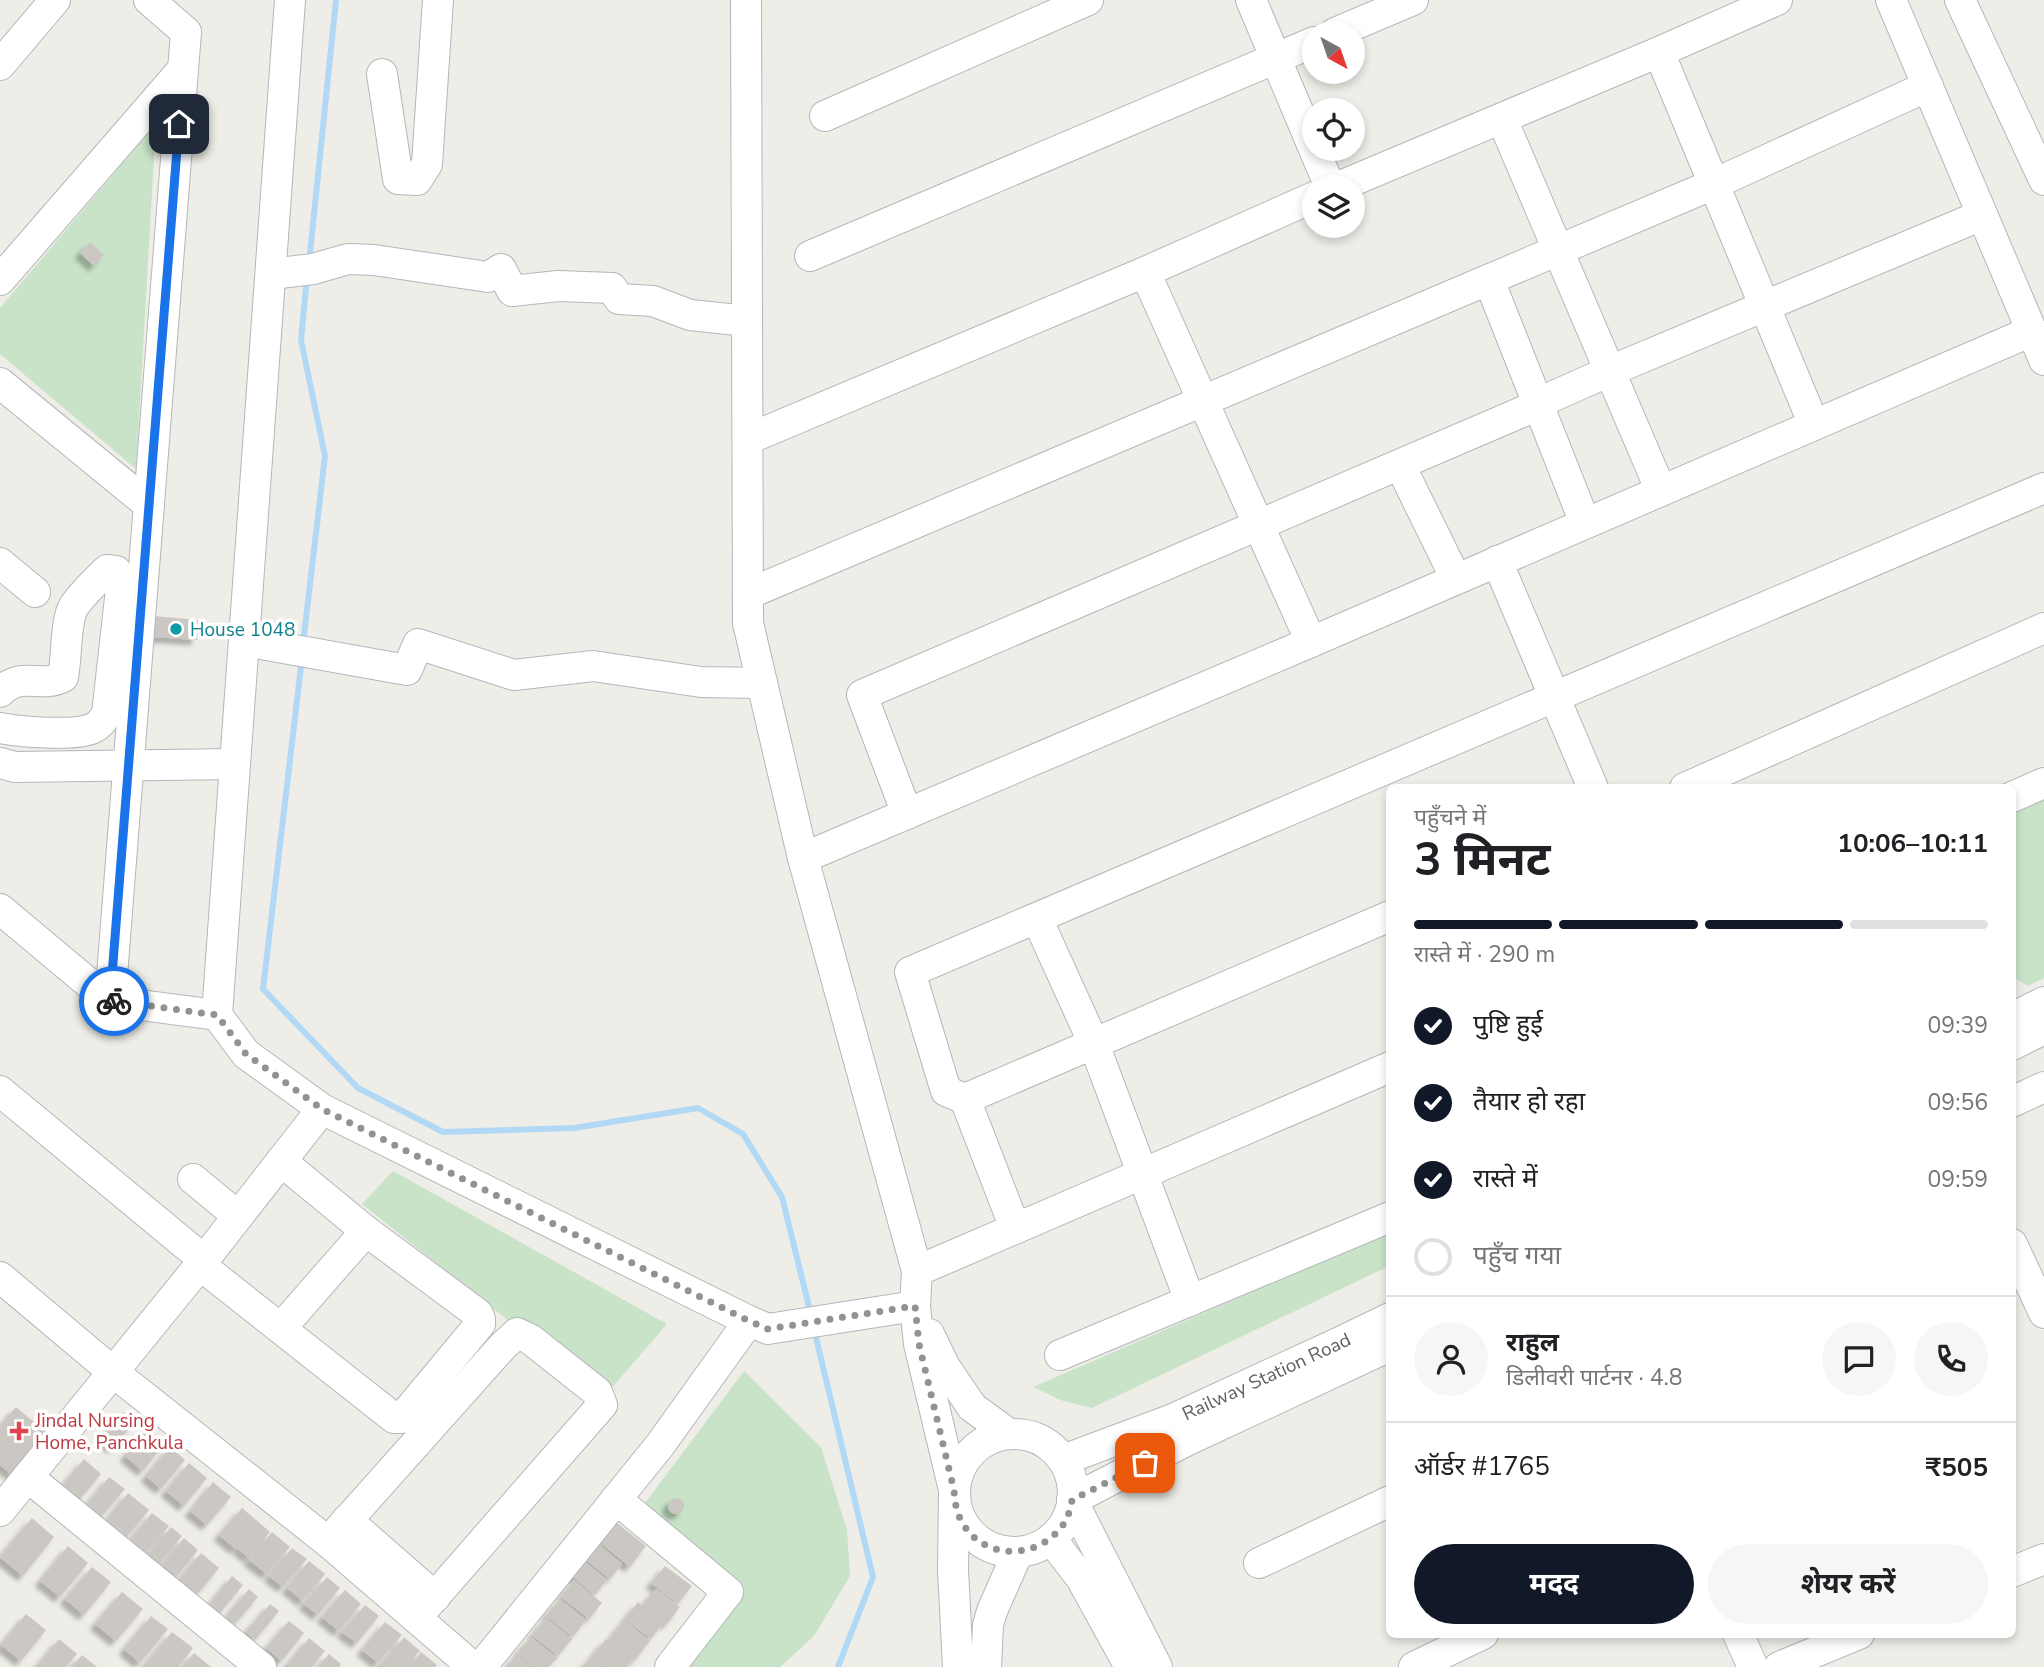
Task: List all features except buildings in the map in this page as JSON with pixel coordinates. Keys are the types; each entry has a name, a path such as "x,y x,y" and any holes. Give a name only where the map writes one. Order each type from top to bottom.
{"street":[{"path":"0,65 55,0"},
{"path":"110,1001 186,32 149,0"},
{"path":"290,0 217,1015 246,1054 322,1109 768,1329 915,1306"},
{"path":"382,74 398,179 417,180 427,163 438,0"},
{"path":"746,0 748,623 803,858 917,1271 915,1306 919,1344 954,1490 956,1507 972,1536 1001,1551 1018,1552 1036,1548 1051,1539 1065,1521 1072,1500 1072,1486 1063,1460 1053,1449 1040,1440 1025,1435 1009,1434 993,1438 978,1446 965,1458 957,1474 954,1490 953,1570 958,1667"},
{"path":"825,116 1088,0"},
{"path":"1251,0 1325,175"},
{"path":"1363,21 1413,0"},
{"path":"1365,176 1777,0"},
{"path":"1891,0 2044,360"},
{"path":"1960,0 2044,180"},
{"path":"810,256 1302,47"},
{"path":"1659,52 1814,425"},
{"path":"0,280 183,69"},
{"path":"748,594 1714,184 1928,86"},
{"path":"1502,119 1661,491"},
{"path":"748,439 1145,272 1302,202"},
{"path":"907,814 862,695 1400,465 1610,371 1982,215"},
{"path":"271,274 313,270 348,259 374,260 488,277 501,269 512,290 558,286 612,288 619,299 653,301 690,315 747,321"},
{"path":"1145,272 1311,642"},
{"path":"1489,280 1585,523"},
{"path":"803,858 2032,331"},
{"path":"0,383 149,505"},
{"path":"1400,465 1456,579"},
{"path":"1386,918 965,1099 946,1091 910,972 2044,488"},
{"path":"1497,561 1591,784"},
{"path":"0,563 35,592"},
{"path":"0,692 15,681 56,681 64,677 73,607 107,570 116,571 121,582 120,598 107,714 102,723 83,731 10,730 13,765 235,764"},
{"path":"1694,784 2044,628"},
{"path":"244,641 407,670 418,644 514,675 593,666 701,682 762,683"},
{"path":"2016,795 2044,783"},
{"path":"0,909 110,1001 217,1015"},
{"path":"1032,920 1040,925 1094,1044 1190,1301"},
{"path":"2016,1043 2044,1029"},
{"path":"917,1271 1386,1069"},
{"path":"2016,1100 2044,1087"},
{"path":"0,1091 281,1328 394,1418 402,1418 480,1324 481,1319 478,1314 366,1231 281,1161"},
{"path":"965,1099 1014,1229"},
{"path":"1,1507 202,1263 322,1109"},
{"path":"193,1180 238,1216"},
{"path":"1060,1355 1386,1219"},
{"path":"281,1328 366,1231"},
{"path":"2016,1253 2044,1313"},
{"path":"0,1277 113,1372 239,1472 337,1531 426,1607 473,1667"},
{"path":"915,1306 945,1367 972,1407 1009,1434"},
{"name":"Railway Station Road","path":"1063,1460 1173,1419 1386,1320"},
{"path":"481,1667 660,1444 749,1321"},
{"path":"337,1531 517,1333 530,1339 597,1392 602,1405 426,1607"},
{"name":"Railway Station Road","path":"1072,1500 1186,1441 1386,1348"},
{"path":"239,1472 248,1462 254,1461 309,1503"},
{"path":"28,1477 261,1667"},
{"path":"616,1499 728,1592 670,1667"},
{"path":"1072,1500 1157,1667"},
{"path":"1259,1563 1386,1503"},
{"path":"1051,1539 1081,1578 1130,1667"},
{"path":"986,1667 988,1625 1018,1552"},
{"path":"2016,1571 2044,1559"},
{"path":"1434,1663 1476,1638"},
{"path":"1740,1638 1753,1667"},
{"path":"1779,1667 1849,1638"}],"green space":[{"path":"156,124 136,469 0,354 0,308"},
{"path":"2044,796 2044,978 2028,986 2016,979 2016,807"},
{"path":"393,1171 667,1324 604,1397 362,1204"},
{"path":"1386,1234 1386,1267 1092,1408 1063,1401 1033,1387"},
{"path":"744,1371 821,1447 847,1530 850,1576 814,1636 780,1667 681,1667 742,1590 642,1507"}],"waterway":[{"path":"309,263 336,0"},
{"path":"303,644 325,456 301,340 307,277"},
{"path":"302,658 263,989 358,1088 443,1132 574,1128 698,1108 743,1134 782,1197 811,1315"},
{"path":"814,1329 873,1577 838,1667"}],"way so far":[{"path":"114,1001 217,1015 246,1054 322,1109 768,1329 915,1306 919,1344 956,1507 972,1536 986,1545 1001,1551 1018,1552 1036,1548 1051,1539 1061,1528 1069,1515 1072,1500 1145,1463"}],"place":[{"name":"House 1048","path":"176,629"},
{"name":"Jindal Nursing Home, Panchkula","path":"19,1431"}],"route":[{"path":"114,1001 110,1001 179,124"}]}
